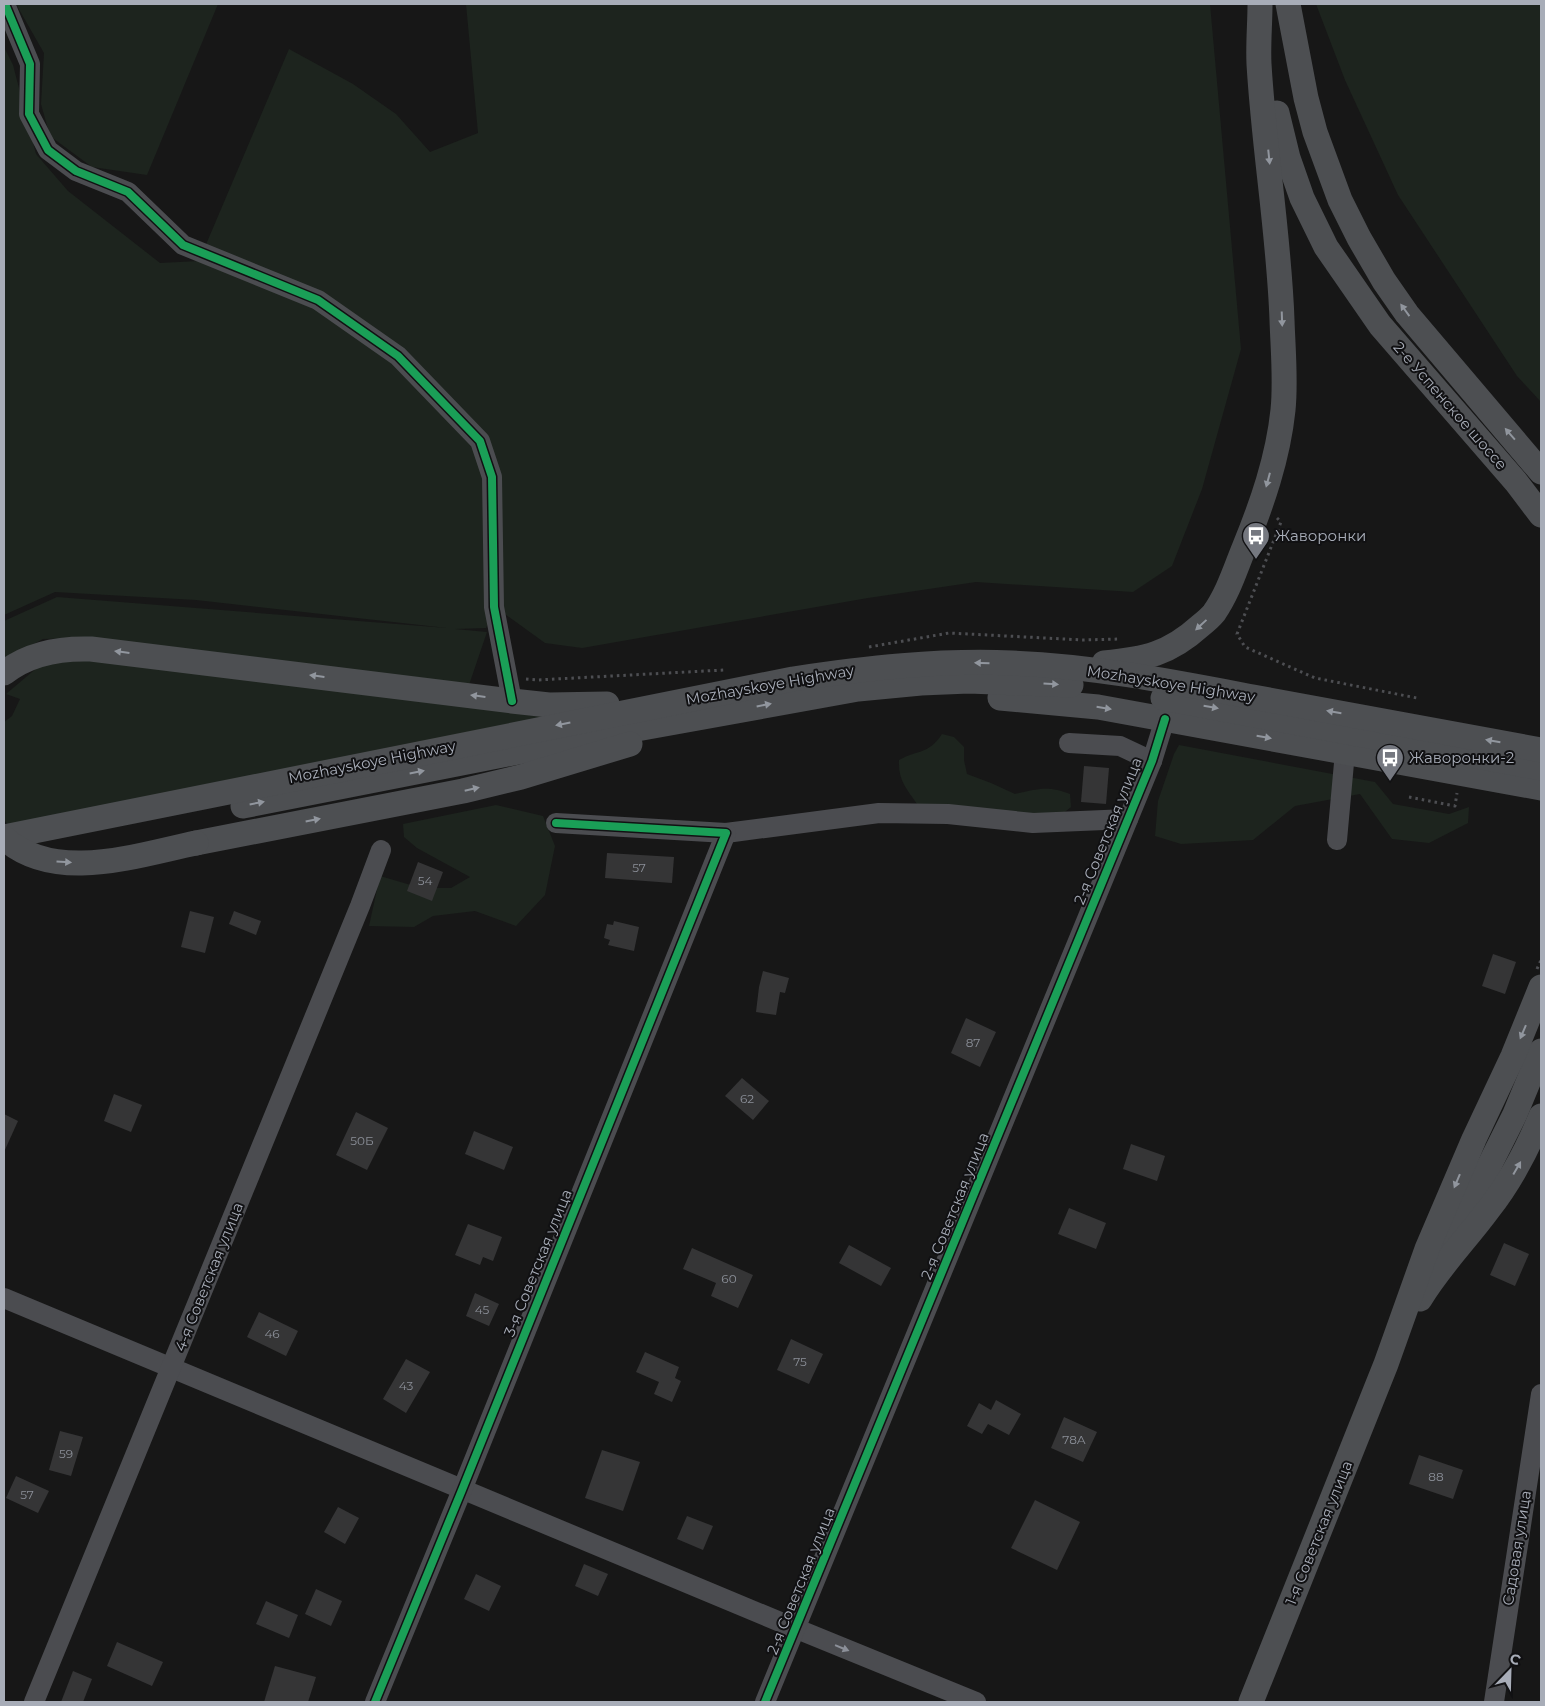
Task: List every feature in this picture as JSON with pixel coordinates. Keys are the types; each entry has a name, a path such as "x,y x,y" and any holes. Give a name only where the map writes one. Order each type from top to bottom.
{"main road":[{"name":"2-е Успенское шоссе","path":"1262,4 1271,79 1278,120 1288,158 1302,198 1326,247 1380,325 1516,482 1541,516"},
{"path":"1014,663 1103,663 1150,657 1169,649 1193,633 1213,614 1226,591 1252,528 1276,451 1283,410 1284,358 1280,277 1259,63 1262,4"},
{"name":"2-е Успенское шоссе","path":"1286,4 1288,51 1301,135 1315,184 1361,295"},
{"path":"1286,4 1315,132 1340,200 1359,238 1384,281 1407,314 1541,472"},
{"path":"4,673 20,662 37,655 56,650 91,649 549,705 612,704 733,690"},
{"name":"Mozhayskoye Highway","path":"4,838 733,690 847,671 902,665 966,662 1014,663 1073,668 1148,678 1541,750"},
{"name":"Mozhayskoye Highway","path":"4,854 733,690 793,700 858,689 921,683 1015,682 1072,685 1146,695 1537,783"},
{"path":"4,838 28,854 52,862 80,863 112,860 463,791 522,777 733,690"},
{"path":"793,700 933,695 978,696 1098,707 1345,752 1537,783"},
{"path":"1386,1364 1427,1249 1474,1139 1513,1056 1541,987"},
{"path":"1386,1364 1427,1280 1515,1114 1541,1051"},
{"path":"1407,1321 1449,1256 1488,1211 1509,1181 1540,1125"},
{"name":"1-я Советская улица","path":"1251,1702 1386,1364"}],"street":[{"path":"5,4 30,64 29,114 48,150 76,171 128,192 184,245 318,300 398,356 480,441 492,477 494,606 512,701"},
{"name":"2-я Советская улица","path":"765,1702 1152,761 1165,719"},
{"path":"1069,743 1120,746 1152,761"},
{"path":"1337,840 1345,752"},
{"path":"556,823 726,833 879,813 948,814 1033,823 1128,818"},
{"name":"3-я Советская улица","path":"375,1702 726,833"},
{"name":"4-я Советская улица","path":"34,1702 172,1368 381,850"},
{"path":"4,1298 796,1629 976,1702"},
{"name":"Садовая улица","path":"1494,1702 1541,1394"}],"path":[{"path":"1274,515 1280,522 1237,634 1245,647 1314,678 1418,698"},
{"path":"862,648 949,634 1083,640 1130,639"},
{"path":"508,676 537,680 733,690"},
{"path":"1409,797 1455,806 1458,790"}],"shaded area":[{"path":"16,4 218,4 147,175 92,167 50,136 41,104 44,53"},
{"path":"466,4 1210,4 1241,349 1202,489 1172,566 1133,592 976,582 868,598 582,648 545,643 495,607 486,628 455,629 487,632 469,685 88,638 43,639 4,660 4,621 57,597 447,628 196,600 55,592 4,615 4,47 13,65 36,154 68,191 160,263 199,261 289,49 353,84 396,114 430,152 478,133"},
{"path":"1316,4 1541,4 1541,402 1517,376 1398,195 1345,80"},
{"path":"91,656 573,712 11,828 4,820 4,722 12,716 20,699 6,694 45,661"},
{"path":"942,734 954,737 964,747 967,774 1015,794 1042,789 1062,791 1070,794 1071,807 1061,815 1034,815 917,804 901,778 899,760 928,749"},
{"path":"1179,745 1375,782 1393,804 1449,814 1469,807 1468,823 1429,843 1392,839 1360,794 1295,806 1253,840 1181,844 1155,836 1158,801 1174,754"},
{"path":"496,805 543,816 555,846 545,895 516,926 475,911 433,916 414,927 369,926 380,876 421,888 451,888 470,877 417,848 404,837 403,824"}],"building":[{"path":"1084,766 1109,768 1106,804 1081,802"},
{"path":"607,853 674,857 672,883 605,878"},
{"path":"418,862 443,872 432,901 407,891"},
{"path":"190,911 214,917 205,953 181,947"},
{"path":"234,911 261,921 256,935 229,924"},
{"path":"614,921 639,927 634,951 608,945 610,940 604,938 607,924 613,925"},
{"path":"1493,954 1516,962 1505,994 1482,986"},
{"path":"763,971 789,978 785,993 780,992 776,1015 756,1012"},
{"path":"966,1018 996,1032 980,1067 951,1053"},
{"path":"742,1078 769,1101 753,1120 725,1096"},
{"path":"114,1094 142,1105 131,1132 104,1121"},
{"path":"356,1112 388,1128 367,1170 336,1155"},
{"path":"4,1114 18,1121 4,1152"},
{"path":"474,1131 513,1147 504,1170 465,1154"},
{"path":"1131,1144 1165,1156 1157,1181 1123,1169"},
{"path":"1069,1208 1106,1223 1096,1249 1058,1234"},
{"path":"468,1224 502,1237 493,1261 483,1257 480,1265 455,1255"},
{"path":"1504,1243 1529,1254 1515,1286 1490,1275"},
{"path":"849,1245 891,1268 881,1286 839,1263"},
{"path":"692,1248 753,1275 738,1308 711,1296 716,1283 683,1269"},
{"path":"475,1293 499,1304 489,1326 466,1316"},
{"path":"259,1312 298,1331 286,1356 247,1337"},
{"path":"791,1339 823,1354 809,1384 777,1370"},
{"path":"645,1352 679,1367 675,1378 681,1381 672,1402 654,1394 659,1382 636,1372"},
{"path":"406,1359 430,1372 406,1413 383,1399"},
{"path":"996,1400 1021,1414 1009,1435 988,1424 982,1434 967,1426 979,1403 991,1410"},
{"path":"1064,1417 1097,1432 1083,1462 1051,1448"},
{"path":"60,1431 83,1437 71,1476 49,1470"},
{"path":"602,1450 640,1462 623,1511 585,1498"},
{"path":"1419,1455 1463,1470 1453,1499 1409,1484"},
{"path":"16,1476 49,1491 38,1513 6,1498"},
{"path":"1035,1500 1080,1522 1057,1570 1011,1548"},
{"path":"338,1507 359,1518 345,1544 324,1532"},
{"path":"687,1516 713,1526 703,1550 677,1539"},
{"path":"584,1564 608,1574 598,1596 575,1586"},
{"path":"476,1574 501,1586 489,1611 464,1599"},
{"path":"316,1589 342,1601 331,1626 305,1614"},
{"path":"266,1601 298,1615 289,1638 256,1624"},
{"path":"117,1642 163,1662 152,1686 107,1666"},
{"path":"275,1666 316,1677 308,1702 264,1702"},
{"path":"73,1671 92,1679 83,1702 61,1702"}],"cycle path":[{"path":"5,4 30,64 29,114 48,150 76,171 128,192 183,245 318,300 398,356 480,441 492,477 494,607 512,701"},
{"path":"765,1702 1152,761 1165,719"},
{"path":"375,1702 726,833 556,823"}],"place":[{"name":"Жаворонки","path":"1256,560"},
{"name":"Жаворонки-2","path":"1390,782"}]}
